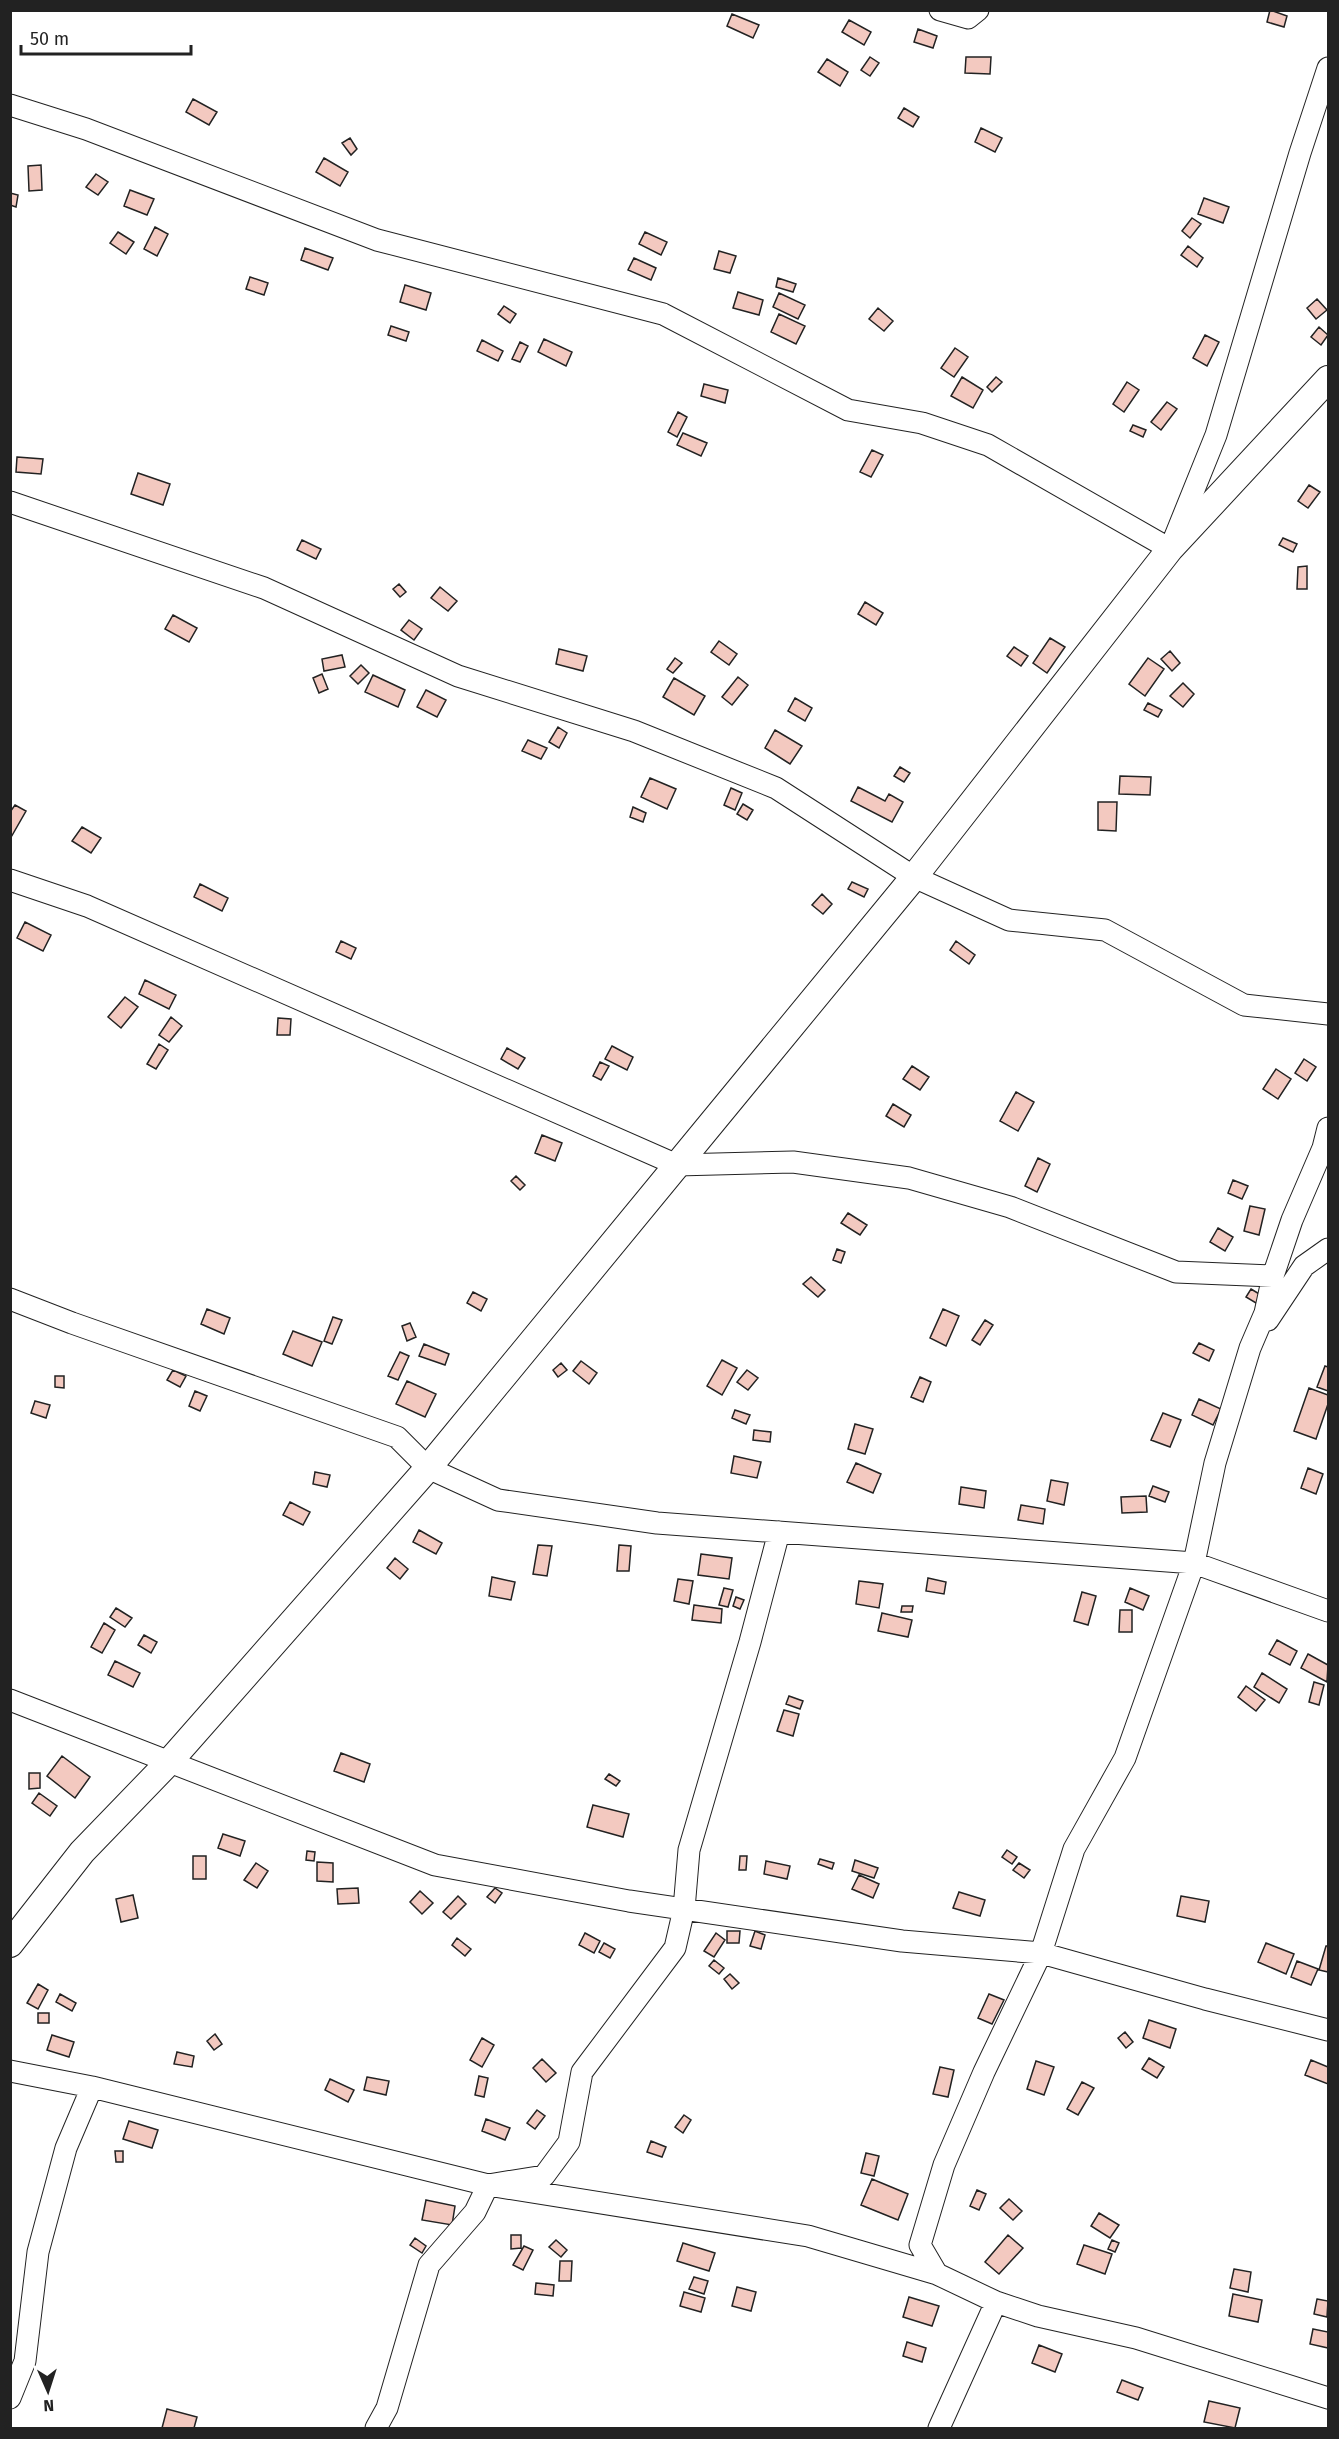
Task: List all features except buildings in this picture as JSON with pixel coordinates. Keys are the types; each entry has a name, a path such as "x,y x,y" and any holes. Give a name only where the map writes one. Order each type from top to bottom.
{"street":[{"path":"940,10 968,18 978,10"},
{"path":"1170,549 1216,435 1296,164 1329,68"},
{"path":"10,105 86,129 377,240 663,314 848,410 922,423 988,445 1170,549"},
{"path":"10,1944 82,1852 169,1762 428,1468 914,877 1170,549 1329,379"},
{"path":"10,502 264,588 458,676 634,731 776,788 914,877 1009,920 1106,930 1244,1005 1329,1014"},
{"path":"10,880 87,906 677,1165 793,1162 909,1178 1010,1207 1176,1272 1273,1276"},
{"path":"937,2274 920,2245 944,2165 984,2072 1041,1953 1074,1849 1125,1758 1194,1563 1215,1463 1250,1348 1265,1313 1273,1276 1292,1220 1327,1145"},
{"path":"1250,1348 1304,1266 1329,1249"},
{"path":"10,1299 397,1437 428,1468 498,1500 657,1523 1194,1563 1329,1611"},
{"path":"488,2185 544,2176 569,2142 582,2072 675,1948 684,1910 689,1850 750,1642 778,1532"},
{"path":"10,1700 435,1865 684,1910 903,1941 1041,1953 1205,1999 1329,2030"},
{"path":"10,2071 92,2087 488,2185 808,2236 937,2274 996,2302 1038,2316 1136,2338 1329,2398"},
{"path":"10,2398 25,2361 38,2252 66,2148 92,2087"},
{"path":"376,2428 387,2408 429,2265 475,2212 488,2185"},
{"path":"939,2428 996,2302"}]}
